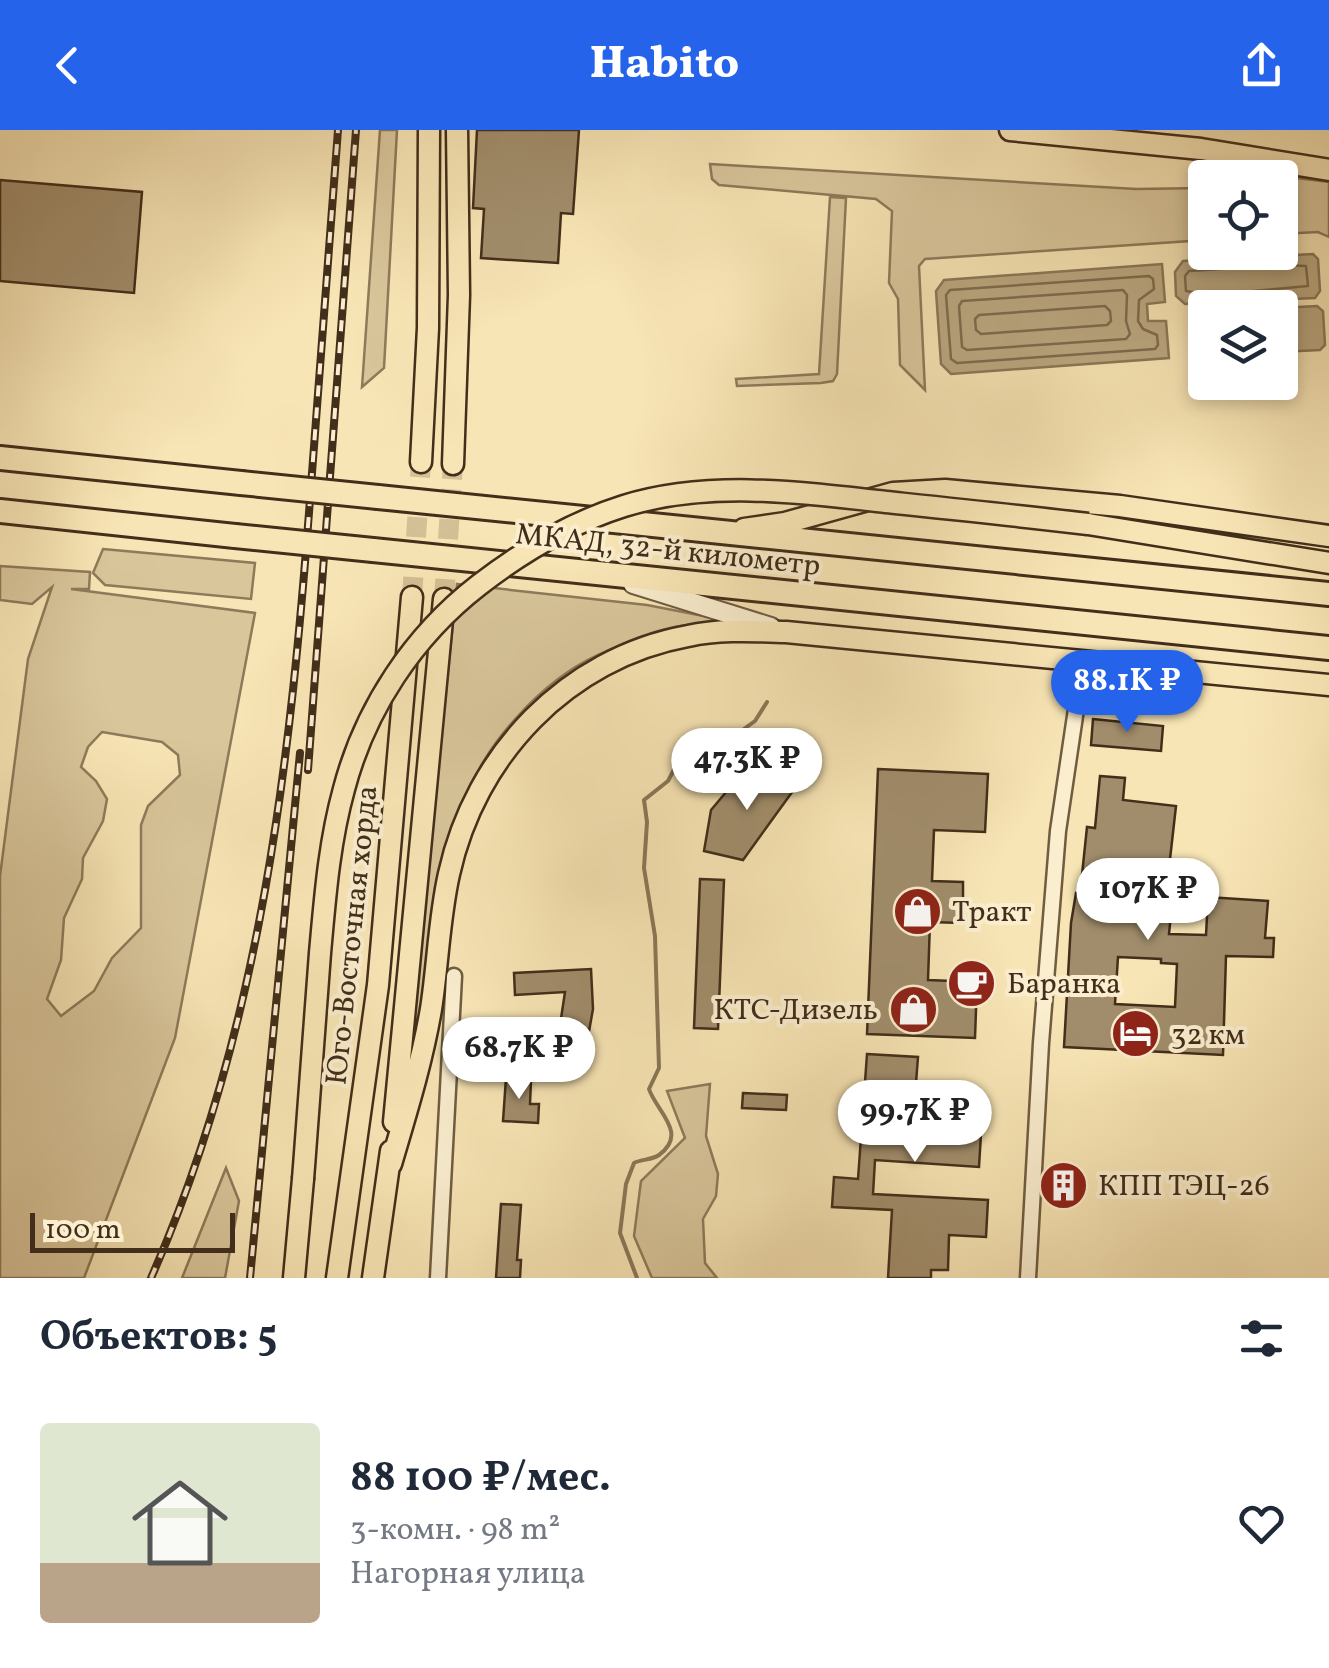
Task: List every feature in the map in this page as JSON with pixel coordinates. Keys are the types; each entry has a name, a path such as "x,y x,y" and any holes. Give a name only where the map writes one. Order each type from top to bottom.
{"highway":[{"name":"МКАД, 32-й километр","path":"0,458 1329,594"},
{"name":"МКАД, 32-й километр","path":"0,511 1329,648"}],"main road":[{"path":"422,462 428,328 428,130"},
{"path":"454,464 459,295 456,130"},
{"path":"1010,130 1201,150 1329,170"},
{"path":"709,532 785,523 893,493 945,490 1120,506 1329,536"},
{"path":"294,1278 326,896 344,790 360,742 389,685 424,637 466,596 517,557 578,524 626,506 676,495 740,491 794,492 1088,524 1329,563"},
{"name":"Юго-Восточная хорда","path":"337,1278 378,985 412,597"},
{"name":"Юго-Восточная хорда","path":"373,1278 390,1164 444,598"},
{"path":"390,1164 420,1062 452,860 476,798 516,734 558,694 626,654 689,635 786,632 1329,685"}],"street":[{"path":"595,572 786,632"},
{"path":"1028,1278 1040,1043 1058,831 1078,708 1077,673 1062,660"},
{"path":"1078,708 1101,675 1124,666"},
{"path":"438,1278 454,976"}],"shaded area":[{"path":"380,130 397,130 384,368 362,387"},
{"path":"710,164 1136,189 1188,188 1188,241 925,259 919,266 925,390 900,365 898,299 889,283 892,211 876,199 719,185 712,179"},
{"path":"1298,178 1329,182 1329,237 1318,232 1298,233"},
{"path":"830,197 846,198 837,374 833,381 821,383 737,386 736,379 819,374"},
{"path":"103,549 255,563 251,599 105,585 93,573"},
{"path":"0,566 90,572 89,589 71,589 255,613 175,1038 84,1278 0,1278 0,876 28,659 52,587 32,604 0,600","holes":["102,732 162,742 178,755 180,775 148,806 141,825 141,928 112,958 94,991 61,1016 47,999 61,960 64,918 82,879 83,858 103,821 107,799 81,767 88,747"]},
{"path":"457,584 647,605 719,619 655,632 585,662 535,698 491,749 470,785 444,860 415,1032 411,1028"},
{"path":"710,1084 706,1136 718,1174 716,1196 703,1219 705,1263 717,1278 652,1278 634,1236 641,1181 685,1138 667,1091"},
{"path":"226,1168 239,1201 225,1278 182,1278"}],"water":[{"path":"1313,254 1318,259 1320,291 1315,298 1298,299 1298,290 1188,290 1185,304 1176,296 1175,272 1183,261 1188,261 1188,270 1298,270 1298,255"},
{"path":"1162,264 1165,302 1147,304 1148,321 1166,321 1169,358 951,374 941,364 936,291 944,280"},
{"path":"1317,306 1323,311 1325,345 1320,350 1298,351 1298,307"}],"building":[{"path":"477,130 579,130 573,214 561,213 558,263 481,258 484,209 473,208"},
{"path":"0,180 142,192 134,293 0,281"},
{"path":"1093,719 1163,726 1161,751 1091,745"},
{"path":"785,764 795,788 743,860 704,851 711,810 732,785"},
{"name":"Тракт","path":"878,769 988,774 985,832 934,830 932,881 963,882 963,900 961,923 930,922 928,980 977,982 975,1038 867,1034"},
{"path":"1100,776 1125,778 1123,800 1176,806 1168,877 1115,871 1112,899 1172,904 1169,934 1206,935 1208,897 1268,901 1265,938 1274,938 1273,957 1226,956 1223,1055 1064,1047 1071,923 1076,893 1080,894 1087,827 1095,828","holes":["1118,957 1161,959 1161,963 1177,964 1175,1007 1115,1004"]},
{"path":"700,879 724,880 718,1029 694,1028"},
{"path":"591,969 593,1009 588,1037 559,1032 565,992 515,995 514,973"},
{"path":"517,1024 546,1028 541,1059 512,1055"},
{"path":"867,1054 918,1057 915,1096 983,1101 979,1167 875,1160 873,1194 988,1200 986,1237 949,1235 948,1270 931,1270 931,1278 888,1278 892,1210 832,1207 834,1177 858,1179"},
{"path":"506,1078 531,1080 530,1104 539,1104 538,1123 503,1121"},
{"path":"743,1093 787,1095 786,1110 742,1108"},
{"path":"501,1204 521,1205 517,1260 521,1260 520,1278 496,1278"}],"waterway":[{"path":"637,1278 620,1233 626,1184 634,1163 659,1155 671,1138 668,1122 649,1089 659,1068 655,936 644,868 644,800 668,781 688,743 707,735 737,734 755,721 767,702"}],"tunnel":[{"path":"412,597 421,462"},
{"path":"444,599 453,464"}],"railway":[{"path":"151,1278 189,1183 220,1087 265,890 281,789 303,587 338,130"},
{"path":"308,770 356,130"},
{"path":"250,1278 300,753"}],"place":[{"name":"Тракт","path":"917,911"},
{"name":"Баранка","path":"972,983"},
{"name":"КТС-Дизель","path":"913,1009"},
{"name":"32 км","path":"1136,1034"},
{"name":"КПП ТЭЦ-26","path":"1063,1185"}]}
